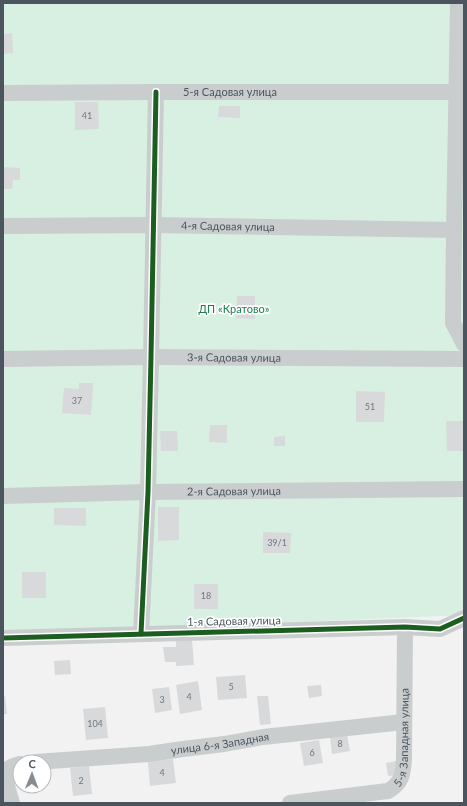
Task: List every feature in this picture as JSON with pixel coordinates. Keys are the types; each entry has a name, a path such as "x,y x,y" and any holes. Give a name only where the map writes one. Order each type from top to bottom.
{"street":[{"path":"458,3 454,323 464,344"},
{"path":"141,634 148,492 156,92"},
{"name":"5-я Садовая улица","path":"3,93 457,92"},
{"name":"4-я Садовая улица","path":"3,226 154,225 454,230"},
{"name":"3-я Садовая улица","path":"3,359 151,357 464,358"},
{"name":"2-я Садовая улица","path":"3,496 148,492 464,489"},
{"name":"1-я Садовая улица","path":"3,638 405,627 440,629 464,618"},
{"name":"5-я Западная улица","path":"290,803 388,791 400,782 403,771 405,627"},
{"name":"улица 6-я Западная","path":"52,761 149,754 263,737 404,722"},
{"path":"12,767 5,773 12,803"}],"green space":[{"name":"ДП «Кратово»","path":"3,3 464,3 464,615 3,635"}],"building":[{"path":"12,33 13,53 3,54 3,34"},
{"path":"75,102 98,102 99,129 75,130"},
{"path":"219,106 240,106 240,118 218,117"},
{"path":"3,167 20,168 20,180 13,180 12,189 3,189"},
{"path":"237,296 255,296 255,319 236,318"},
{"path":"79,383 93,383 91,415 62,413 64,388 79,389"},
{"path":"356,391 385,392 384,422 356,422"},
{"path":"446,421 464,421 464,451 447,451"},
{"path":"210,425 227,425 227,443 209,442"},
{"path":"160,431 177,431 178,451 161,451"},
{"path":"285,436 285,446 274,446 274,437"},
{"path":"158,507 179,507 179,540 158,541"},
{"path":"54,508 86,508 86,526 54,525"},
{"path":"263,532 291,533 290,553 263,553"},
{"path":"22,572 46,572 46,598 22,598"},
{"path":"194,584 218,584 218,609 194,609"},
{"path":"192,640 194,665 176,666 176,662 165,662 163,647 176,647 176,641"},
{"path":"70,660 71,674 55,675 54,661"},
{"path":"245,675 247,698 218,700 216,677"},
{"path":"198,681 202,710 180,714 176,685"},
{"path":"321,685 322,696 309,698 307,686"},
{"path":"169,687 172,710 155,713 152,689"},
{"path":"3,696 5,696 7,714 3,714"},
{"path":"257,696 268,696 271,724 260,725"},
{"path":"105,707 108,738 86,740 83,709"},
{"path":"347,735 350,751 332,754 330,737"},
{"path":"319,740 323,763 304,766 300,743"},
{"path":"173,759 176,783 150,786 148,762"},
{"path":"396,761 397,775 388,776 386,763"},
{"path":"89,766 92,794 73,796 70,768"}],"cycle path":[{"path":"141,634 148,492 156,92"},
{"path":"3,638 405,627 440,629 464,618"}]}
